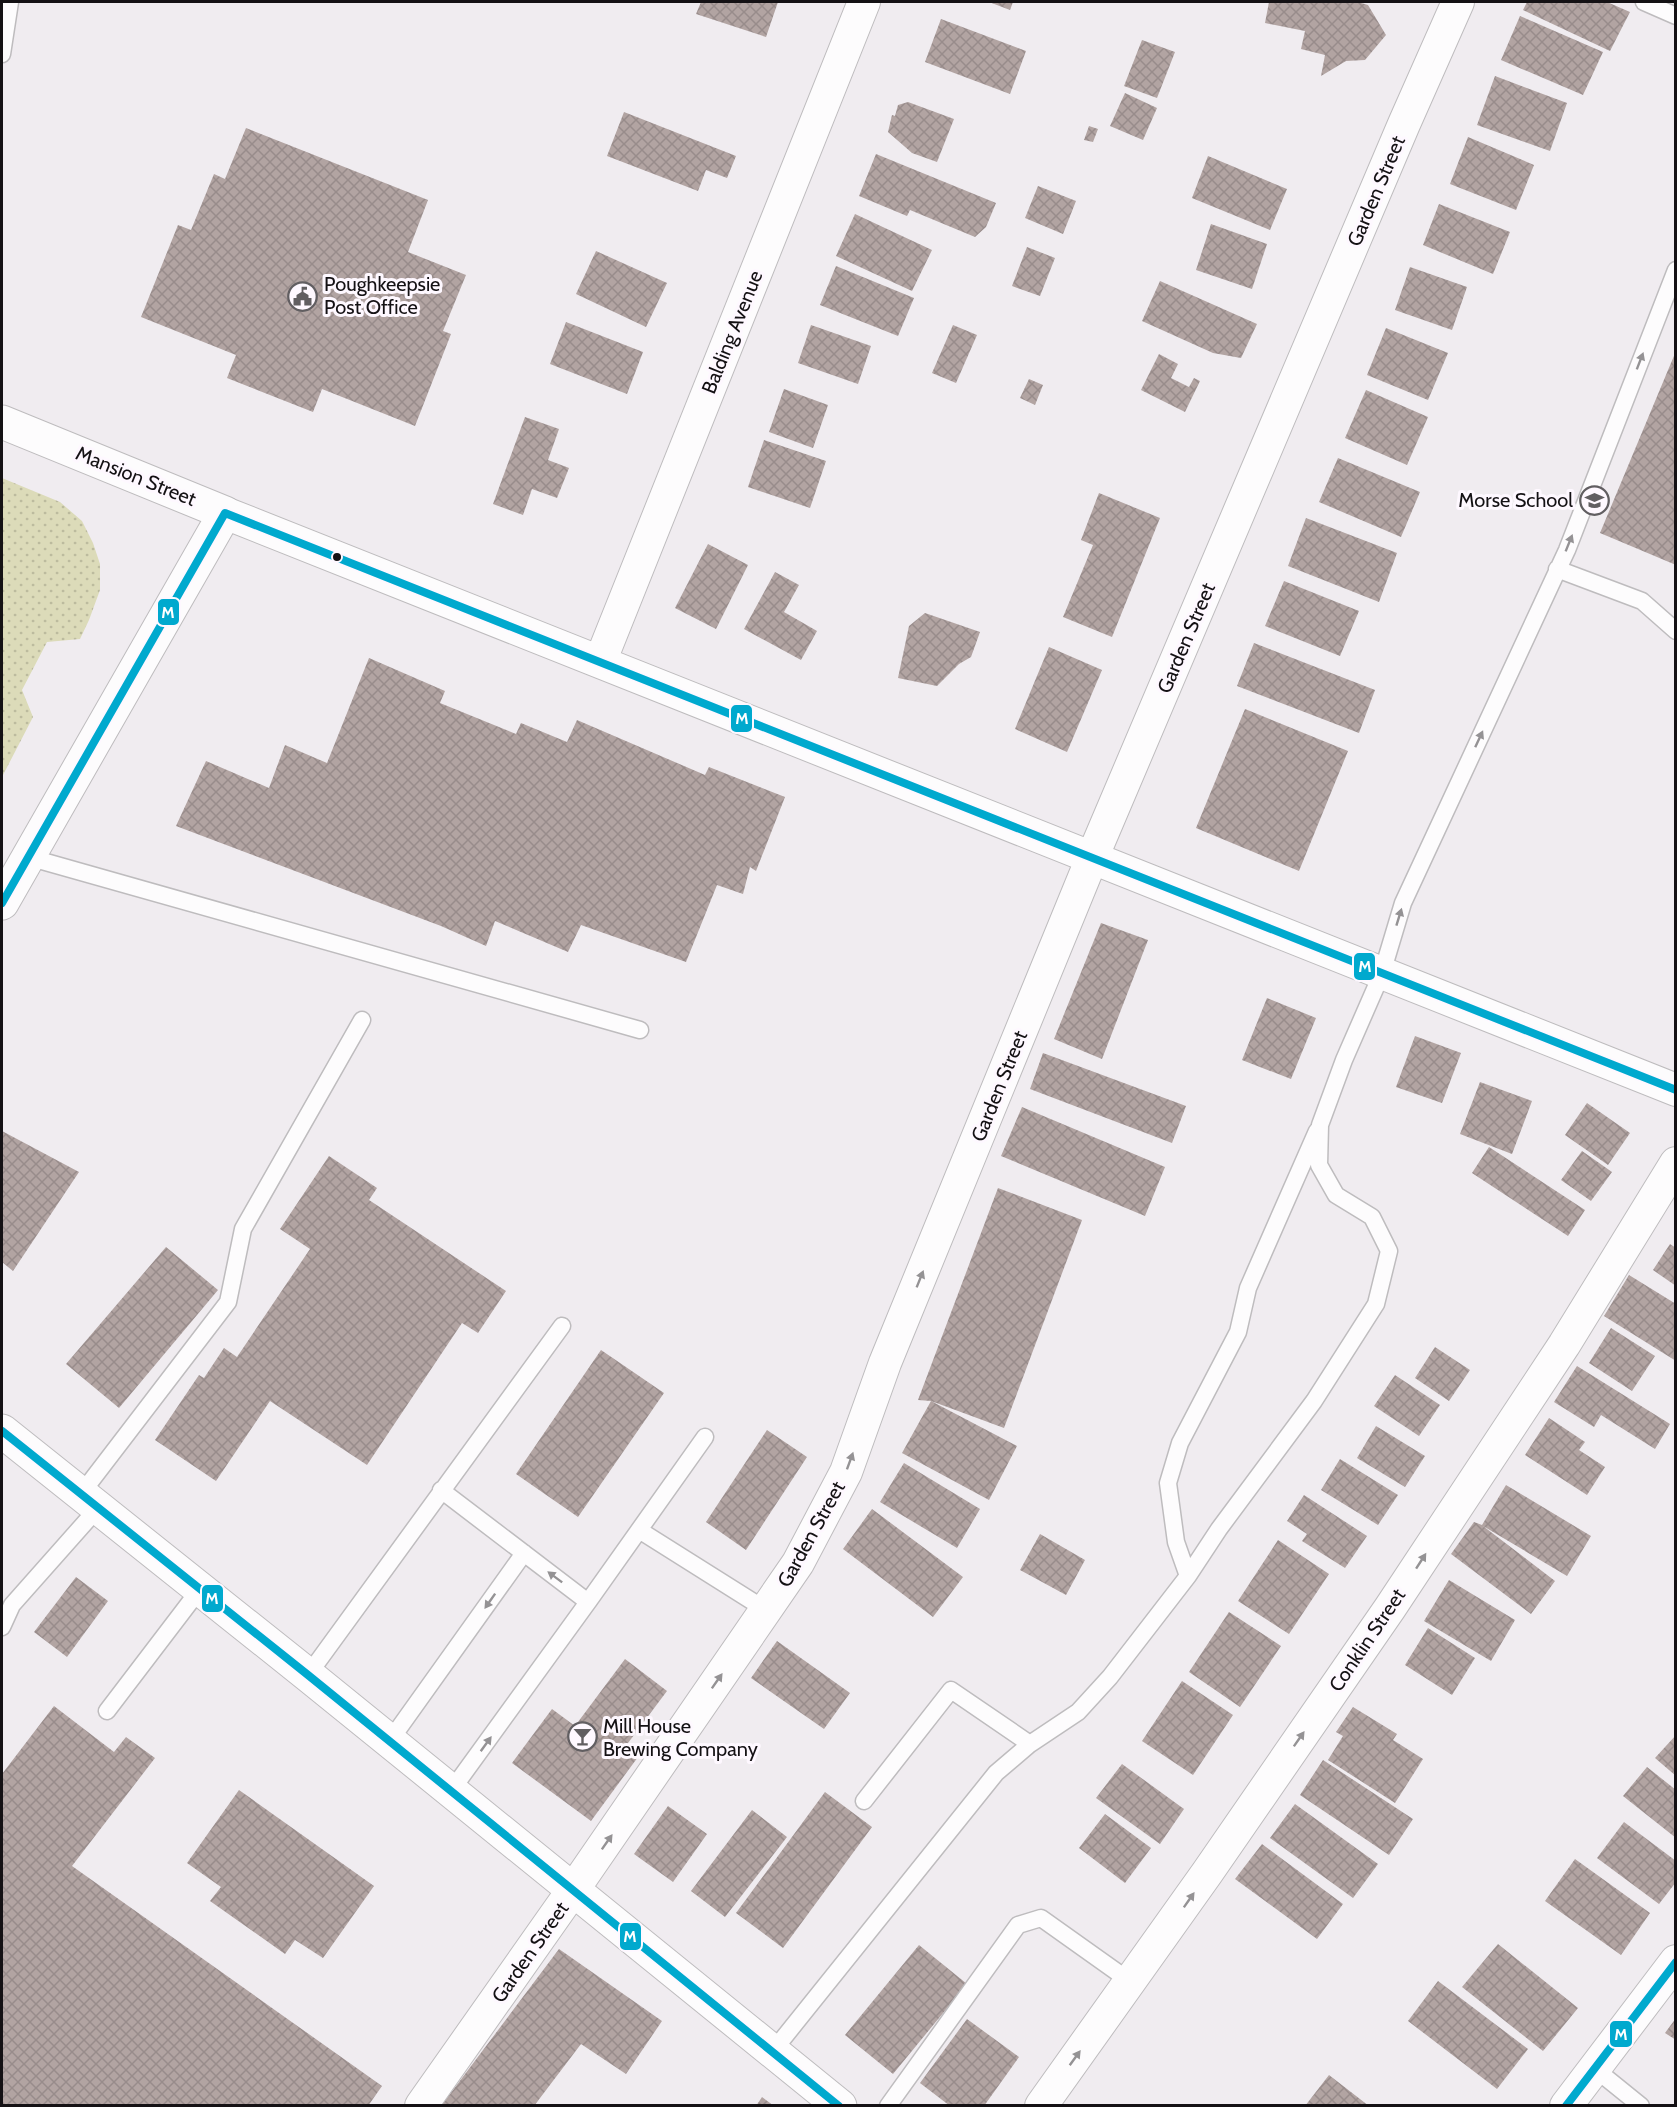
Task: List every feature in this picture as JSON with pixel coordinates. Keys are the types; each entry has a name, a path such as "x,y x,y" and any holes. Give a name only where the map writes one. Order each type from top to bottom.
{"main road":[{"name":"Mansion Street","path":"2,422 225,513"},
{"path":"2,903 225,513"},
{"path":"2,1431 840,2106"}],"street":[{"name":"Balding Avenue","path":"600,662 864,2"},
{"name":"Garden Street","path":"421,2106 798,1563 846,1472 885,1363 1092,858 1458,2"},
{"name":"Mansion Street","path":"225,513 1676,1090"},
{"name":"Conklin Street","path":"1041,2106 1131,1982 1403,1588 1564,1345 1676,1163"},
{"path":"1566,2106 1676,1961"}],"lane":[{"path":"2,54 10,2"},
{"path":"1644,2 1676,16"},
{"path":"1188,1576 1176,1542 1168,1483 1180,1443 1238,1332 1248,1288 1320,1125 1344,1060 1382,973 1403,903 1567,550 1676,270"},
{"path":"1557,569 1642,601 1676,631"},
{"path":"28,856 640,1030"},
{"path":"2,1627 12,1605 89,1501 228,1302 243,1229 362,1020"},
{"path":"773,2051 996,1773 1030,1744 1078,1712 1110,1677 1188,1576 1219,1529 1314,1401 1376,1304 1389,1251 1372,1217 1336,1195 1319,1165 1320,1125"},
{"path":"308,1676 562,1326"},
{"path":"451,1791 705,1437"},
{"path":"441,1490 588,1602"},
{"path":"639,1530 766,1610"},
{"path":"389,1742 524,1553"},
{"path":"107,1711 200,1589"},
{"path":"864,1801 951,1690 1030,1744"},
{"path":"888,2106 1018,1924 1041,1918 1131,1982"},
{"path":"1594,2068 1641,2106"}],"green space":[{"path":"2,478 60,502 82,521 100,564 100,590 80,639 47,642 22,690 33,717 2,777"}],"building":[{"path":"701,2 778,2 766,37 696,14"},
{"path":"989,2 1013,2 1010,10"},
{"path":"1269,2 1358,2 1368,5 1386,35 1365,60 1346,61 1321,76 1325,55 1301,49 1305,31 1265,23"},
{"path":"1527,2 1607,2 1630,12 1610,51 1523,10"},
{"path":"1520,16 1603,52 1583,95 1501,60"},
{"path":"941,19 1026,51 1010,94 925,62"},
{"path":"1142,40 1175,52 1157,98 1124,86"},
{"path":"1495,76 1567,103 1550,151 1477,125"},
{"path":"1125,93 1157,108 1143,140 1110,126"},
{"path":"908,102 954,119 937,162 912,153 888,132 892,115 895,116 898,105"},
{"path":"624,112 736,156 727,178 706,170 698,191 607,156"},
{"path":"1089,126 1098,129 1093,142 1084,140"},
{"name":"Poughkeepsie Post Office","path":"246,128 428,200 408,252 466,275 443,331 451,334 415,426 322,389 313,412 227,378 236,355 141,317 178,225 191,230 214,174 225,179"},
{"path":"1468,137 1534,165 1516,210 1450,184"},
{"path":"876,154 996,203 986,227 975,237 910,210 907,216 859,196"},
{"path":"1208,156 1287,189 1270,230 1192,198"},
{"path":"1038,186 1076,201 1063,234 1025,218"},
{"path":"1439,204 1510,232 1493,274 1423,245"},
{"path":"855,214 932,250 912,291 836,256"},
{"path":"1211,224 1267,244 1252,289 1196,270"},
{"path":"1027,247 1055,258 1040,296 1012,286"},
{"path":"596,251 667,283 646,327 576,294"},
{"path":"836,266 914,298 898,336 820,305"},
{"path":"1410,267 1467,287 1452,330 1395,310"},
{"path":"1160,281 1257,324 1241,358 1213,353 1142,321"},
{"path":"566,322 643,352 627,394 550,364"},
{"path":"811,325 871,346 858,384 798,363"},
{"path":"953,325 977,335 956,383 932,373"},
{"path":"1386,328 1448,353 1428,400 1367,375"},
{"path":"1676,351 1676,565 1600,533"},
{"path":"1159,354 1178,364 1171,378 1189,387 1194,378 1200,381 1185,412 1141,390"},
{"path":"1029,379 1043,385 1035,405 1020,398"},
{"path":"784,389 828,405 813,448 769,432"},
{"path":"1366,390 1428,417 1407,465 1345,438"},
{"path":"525,417 559,429 548,460 569,468 557,498 532,489 523,515 493,504"},
{"path":"764,440 826,461 810,508 748,487"},
{"path":"1338,458 1420,492 1401,537 1319,502"},
{"path":"1099,493 1160,518 1112,637 1063,617 1093,545 1081,540"},
{"path":"1306,518 1397,553 1379,602 1288,566"},
{"path":"708,544 748,565 716,629 675,608"},
{"path":"775,572 799,585 784,612 817,631 801,660 744,629"},
{"path":"1284,581 1359,611 1340,656 1265,626"},
{"path":"925,613 980,632 971,657 959,664 937,686 898,678 909,626"},
{"path":"1254,643 1375,690 1359,733 1237,686"},
{"path":"1049,647 1102,670 1067,752 1015,729"},
{"path":"369,658 445,691 440,703 516,734 521,723 567,742 577,720 705,775 709,767 785,797 756,871 750,867 743,894 717,885 686,962 581,925 568,952 495,921 486,946 441,926 176,826 206,761 269,788 285,745 327,763"},
{"path":"1245,709 1348,751 1299,871 1196,828"},
{"path":"1101,923 1148,940 1102,1059 1054,1039"},
{"path":"1267,998 1316,1018 1291,1079 1242,1060"},
{"path":"1415,1036 1461,1053 1442,1103 1396,1087"},
{"path":"1043,1053 1186,1106 1172,1143 1030,1089"},
{"path":"1480,1082 1532,1101 1512,1154 1460,1134"},
{"path":"1587,1103 1630,1133 1608,1165 1565,1135"},
{"path":"1022,1107 1165,1167 1145,1216 1001,1156"},
{"path":"2,1131 79,1172 13,1271 2,1262"},
{"path":"1489,1147 1585,1210 1568,1236 1472,1173"},
{"path":"1582,1151 1612,1172 1591,1201 1561,1180"},
{"path":"329,1156 377,1188 369,1200 506,1291 478,1333 462,1323 367,1465 270,1401 216,1481 155,1440 199,1375 204,1378 224,1348 237,1357 310,1249 280,1229"},
{"path":"998,1188 1082,1220 1004,1428 931,1401 918,1400"},
{"path":"1670,1244 1676,1248 1676,1286 1653,1270"},
{"path":"166,1247 218,1290 119,1408 66,1364"},
{"path":"1629,1275 1676,1304 1676,1361 1604,1316"},
{"path":"1611,1328 1655,1356 1632,1391 1589,1363"},
{"path":"1435,1347 1470,1370 1449,1401 1415,1378"},
{"path":"601,1350 664,1393 578,1517 516,1474"},
{"path":"1577,1366 1670,1424 1655,1449 1601,1415 1594,1427 1554,1402"},
{"path":"1395,1375 1440,1405 1419,1436 1374,1406"},
{"path":"931,1401 1017,1446 989,1500 902,1453"},
{"path":"1549,1418 1585,1442 1579,1450 1605,1467 1587,1495 1525,1455"},
{"path":"1376,1426 1425,1456 1405,1487 1357,1458"},
{"path":"767,1430 807,1457 746,1550 706,1522"},
{"path":"1340,1459 1398,1495 1378,1525 1321,1490"},
{"path":"904,1463 980,1509 957,1548 880,1502"},
{"path":"1506,1485 1591,1536 1567,1576 1483,1526 1555,1581 1531,1614 1451,1554 1474,1522 1482,1525"},
{"path":"1304,1495 1367,1536 1345,1568 1302,1541 1307,1534 1287,1521"},
{"path":"872,1509 963,1577 933,1617 843,1549"},
{"path":"1040,1534 1085,1560 1066,1595 1020,1570"},
{"path":"1278,1540 1329,1574 1289,1634 1238,1601"},
{"path":"76,1577 108,1601 67,1657 34,1632"},
{"path":"1449,1580 1515,1620 1491,1661 1424,1621"},
{"path":"1229,1612 1281,1646 1240,1707 1189,1672"},
{"path":"1428,1628 1475,1658 1452,1695 1405,1665"},
{"path":"777,1641 850,1693 824,1729 751,1678"},
{"name":"Mill House Brewing Company","path":"625,1659 667,1691 625,1747 638,1757 591,1821 512,1763 552,1709 575,1726"},
{"path":"1182,1681 1233,1715 1193,1775 1142,1741"},
{"path":"54,1706 114,1752 126,1737 155,1758 72,1866 382,2086 368,2106 2,2106 2,1774"},
{"path":"1353,1707 1397,1734 1393,1740 1423,1759 1395,1803 1328,1760 1343,1736 1336,1732"},
{"path":"1676,1735 1676,1776 1655,1758"},
{"path":"1323,1760 1413,1819 1389,1855 1300,1795"},
{"path":"1122,1764 1184,1809 1160,1844 1096,1798"},
{"path":"1647,1767 1676,1790 1676,1838 1623,1796"},
{"path":"239,1790 374,1886 323,1958 295,1940 285,1954 210,1901 221,1887 187,1863"},
{"path":"825,1792 872,1827 783,1948 736,1913"},
{"path":"1295,1804 1378,1864 1353,1898 1270,1838"},
{"path":"668,1806 707,1834 673,1882 634,1854"},
{"path":"752,1810 787,1837 725,1917 691,1891"},
{"path":"1105,1814 1151,1848 1125,1883 1079,1848"},
{"path":"1624,1822 1676,1861 1676,1882 1659,1904 1597,1858"},
{"path":"1262,1844 1343,1904 1317,1939 1235,1879"},
{"path":"1575,1859 1650,1913 1621,1955 1545,1901"},
{"path":"1498,1944 1578,2008 1543,2051 1462,1987"},
{"path":"919,1945 967,1984 893,2074 845,2035"},
{"path":"559,1949 662,2021 626,2074 581,2044 534,2106 441,2106"},
{"path":"1438,1981 1528,2049 1497,2089 1408,2021"},
{"path":"1676,2018 1676,2040 1665,2033"},
{"path":"967,2019 1019,2057 984,2106 950,2106 920,2083"},
{"path":"1329,2075 1369,2106 1305,2106"},
{"path":"762,2097 774,2106 756,2106"}],"transit line":[{"name":"M","path":"2,903 225,513 1676,1090"},
{"name":"M","path":"2,1431 308,1675 839,2106"},
{"name":"M","path":"1566,2106 1676,1962"}],"place":[{"name":"Poughkeepsie Post Office","path":"303,296"},
{"name":"Morse School","path":"1594,500"},
{"name":"Mill House Brewing Company","path":"582,1737"}]}
